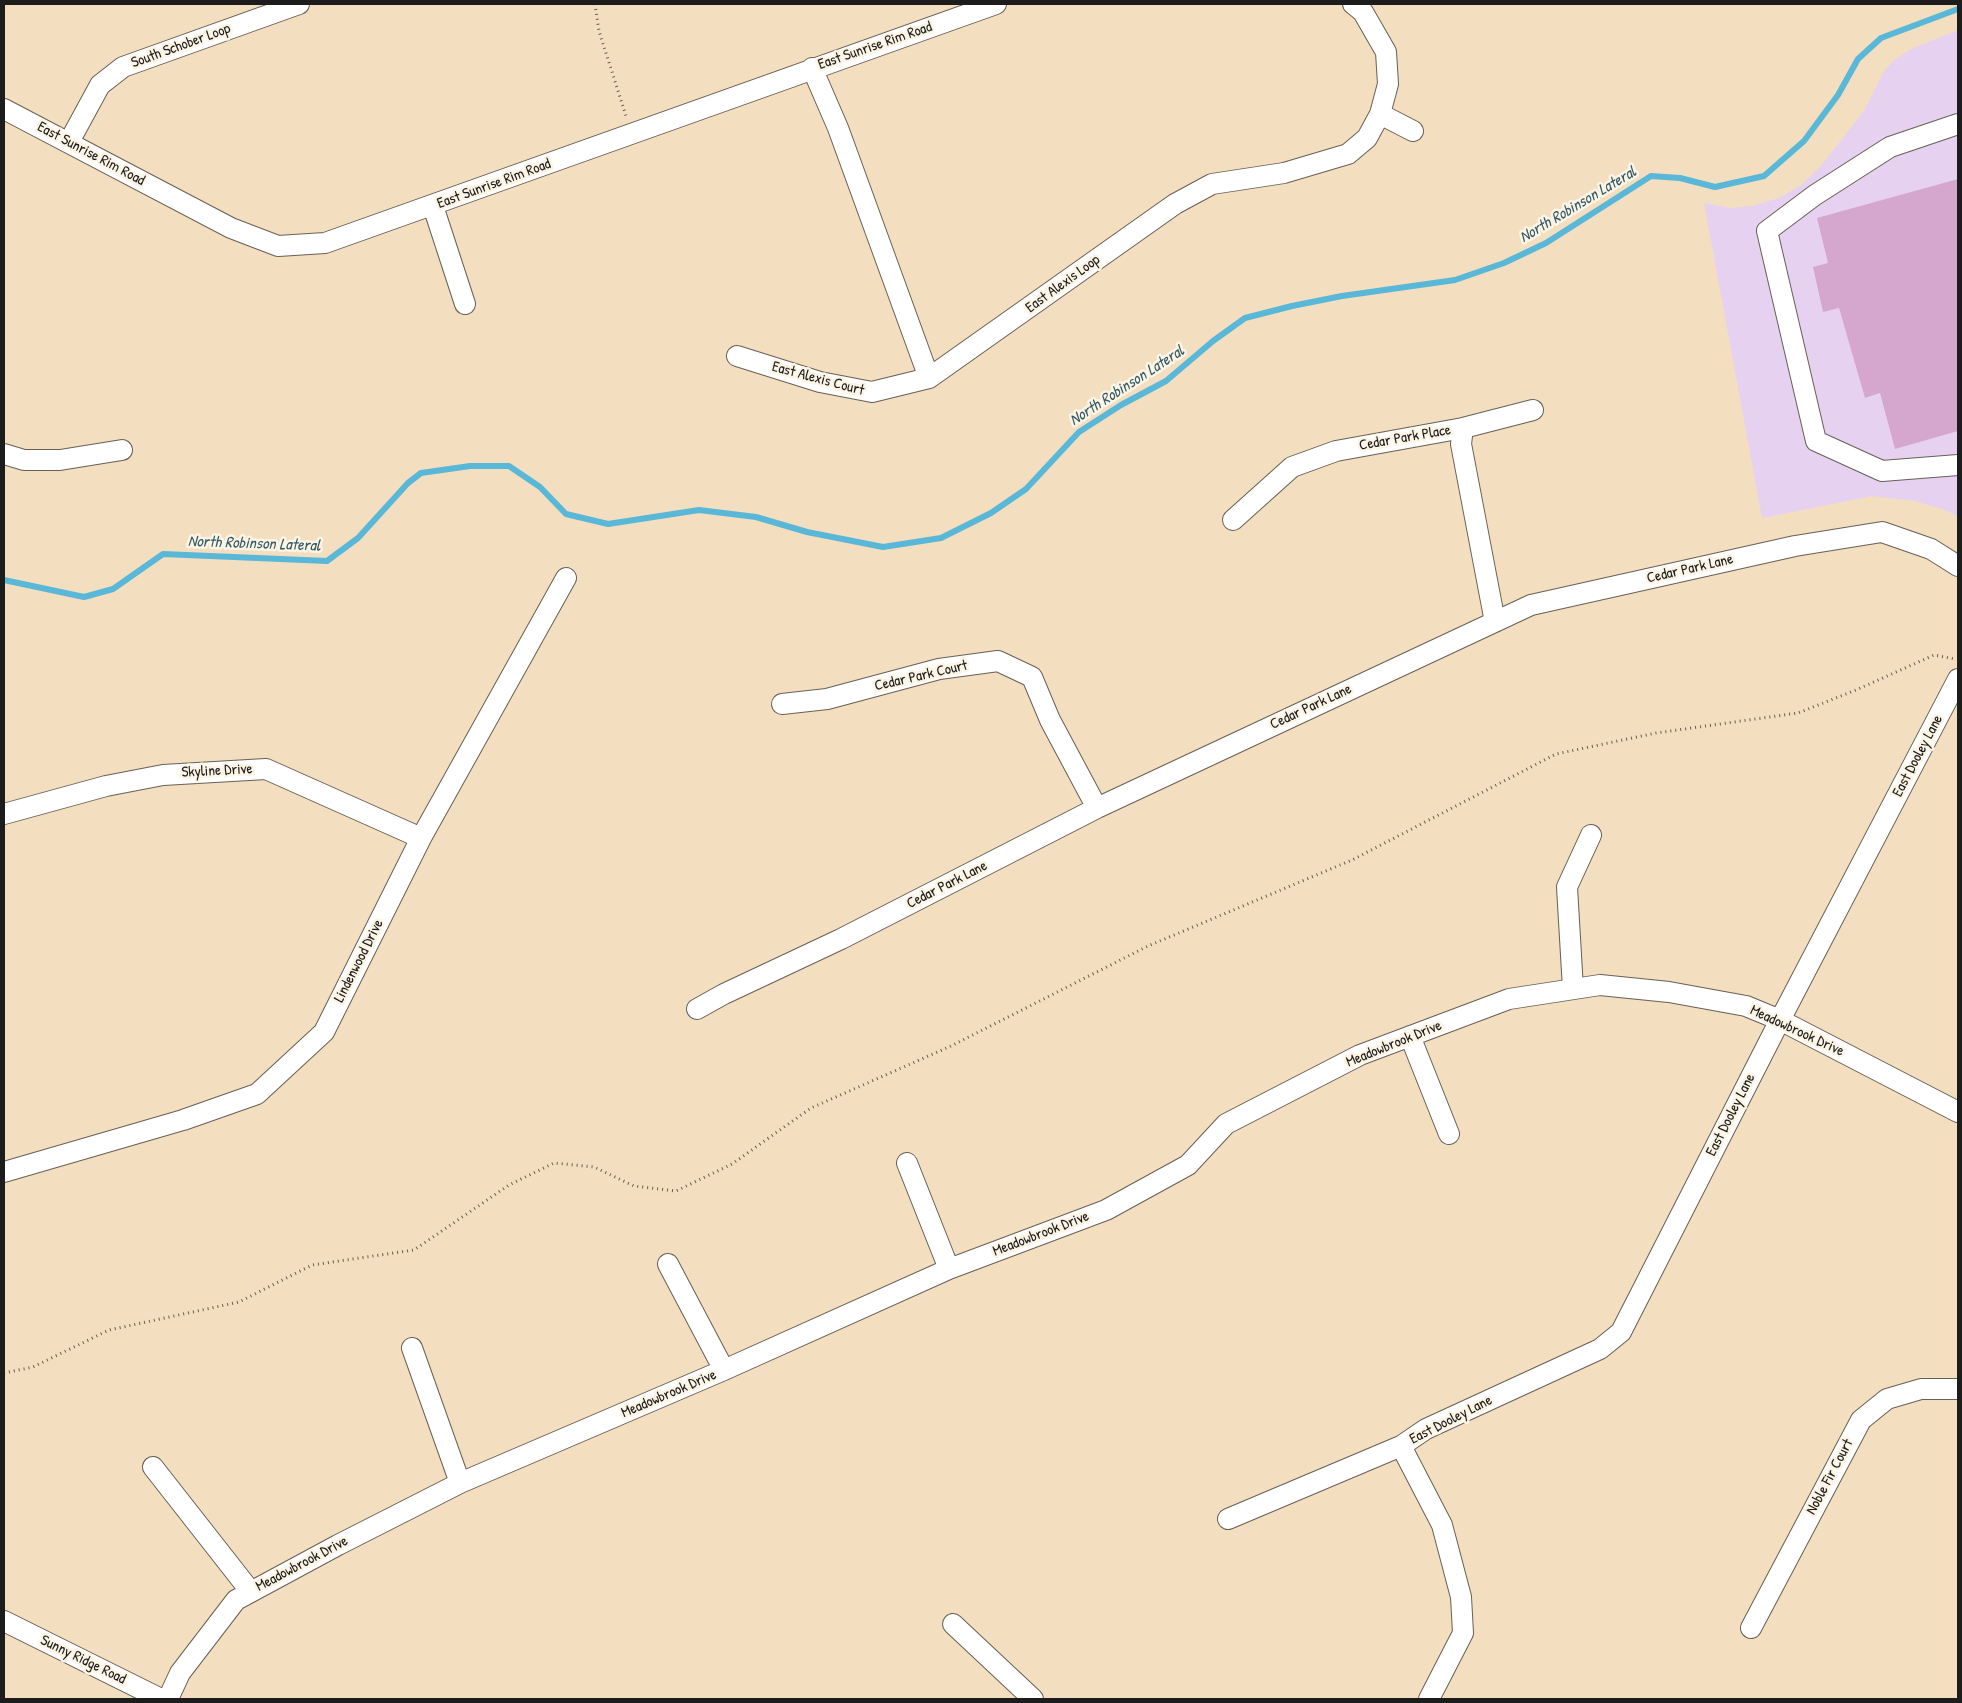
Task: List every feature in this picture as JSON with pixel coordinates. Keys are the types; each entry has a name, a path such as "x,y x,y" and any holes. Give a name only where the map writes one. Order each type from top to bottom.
{"street":[{"name":"South Schober Loop","path":"69,142 100,85 123,67 299,4"},
{"name":"East Sunrise Rim Road","path":"4,108 231,228 278,246 325,243 996,4"},
{"name":"East Alexis Loop","path":"929,378 1175,204 1212,184 1284,173 1348,154 1367,138 1380,114 1388,84 1386,52 1363,12 1353,4"},
{"path":"812,68 838,128 929,378"},
{"path":"1380,114 1413,131"},
{"path":"1958,124 1890,148 1815,195 1767,232 1816,441 1882,471 1958,464"},
{"path":"433,206 465,304"},
{"name":"East Alexis Court","path":"737,356 820,382 872,392 929,378"},
{"path":"1463,428 1534,410"},
{"name":"Cedar Park Place","path":"1233,520 1292,467 1336,451 1463,428 1460,444 1495,622"},
{"path":"4,454 24,460 60,460 122,450"},
{"name":"Cedar Park Lane","path":"697,1009 724,994 842,939 1097,808 1532,605 1795,546 1882,532 1931,549 1958,566"},
{"name":"Lindenwood Drive","path":"4,1172 183,1120 257,1094 324,1032 421,838 566,578"},
{"name":"Cedar Park Court","path":"782,704 827,699 939,669 998,661 1032,677 1050,720 1097,808"},
{"name":"East Dooley Lane","path":"1228,1519 1401,1446 1426,1429 1600,1349 1621,1332 1780,1020 1958,679"},
{"name":"Skyline Drive","path":"4,814 106,786 163,775 266,769 421,838"},
{"path":"1573,989 1567,887 1591,835"},
{"name":"Meadowbrook Drive","path":"168,1699 180,1673 236,1600 338,1545 460,1483 724,1370 949,1269 1106,1210 1188,1165 1226,1124 1360,1055 1509,999 1600,985 1669,992 1746,1006 1780,1020 1958,1112"},
{"path":"1410,1036 1449,1134"},
{"path":"907,1163 949,1269"},
{"path":"668,1264 724,1370"},
{"path":"412,1348 460,1483"},
{"name":"Noble Fir Court","path":"1751,1628 1861,1420 1887,1400 1921,1388 1958,1389"},
{"name":"East Dooley Lane","path":"1401,1446 1442,1525 1461,1597 1463,1633 1430,1699"},
{"path":"153,1467 251,1592"},
{"name":"Sunny Ridge Road","path":"4,1621 161,1699"},
{"path":"953,1624 1033,1699"}],"path":[{"path":"595,4 599,31 631,134"},
{"path":"4,1372 33,1367 109,1330 239,1302 312,1266 414,1250 509,1185 554,1163 594,1167 634,1186 676,1191 732,1164 811,1108 951,1046 1148,946 1352,860 1556,754 1656,733 1798,713 1856,690 1934,655 1958,660"}],"shaded area":[{"path":"1958,30 1958,517 1948,511 1915,501 1872,496 1762,518 1704,203 1730,208 1752,206 1779,198 1801,185 1820,167 1864,111 1883,73 1893,61 1911,49"}],"building":[{"path":"1958,179 1958,431 1895,449 1880,393 1865,398 1839,308 1823,312 1813,267 1828,263 1817,218"}],"waterway":[{"name":"North Robinson Lateral","path":"4,580 84,597 113,589 163,554 327,561 358,538 408,483 421,473 470,466 509,466 540,487 566,514 608,524 699,510 756,517 807,532 883,547 941,538 991,513 1026,489 1079,432 1121,405 1166,381 1213,341 1245,318 1342,296 1455,280 1504,263 1546,243 1651,176 1680,178 1715,187 1764,176 1804,141 1838,95 1858,59 1881,38 1958,9"}]}
